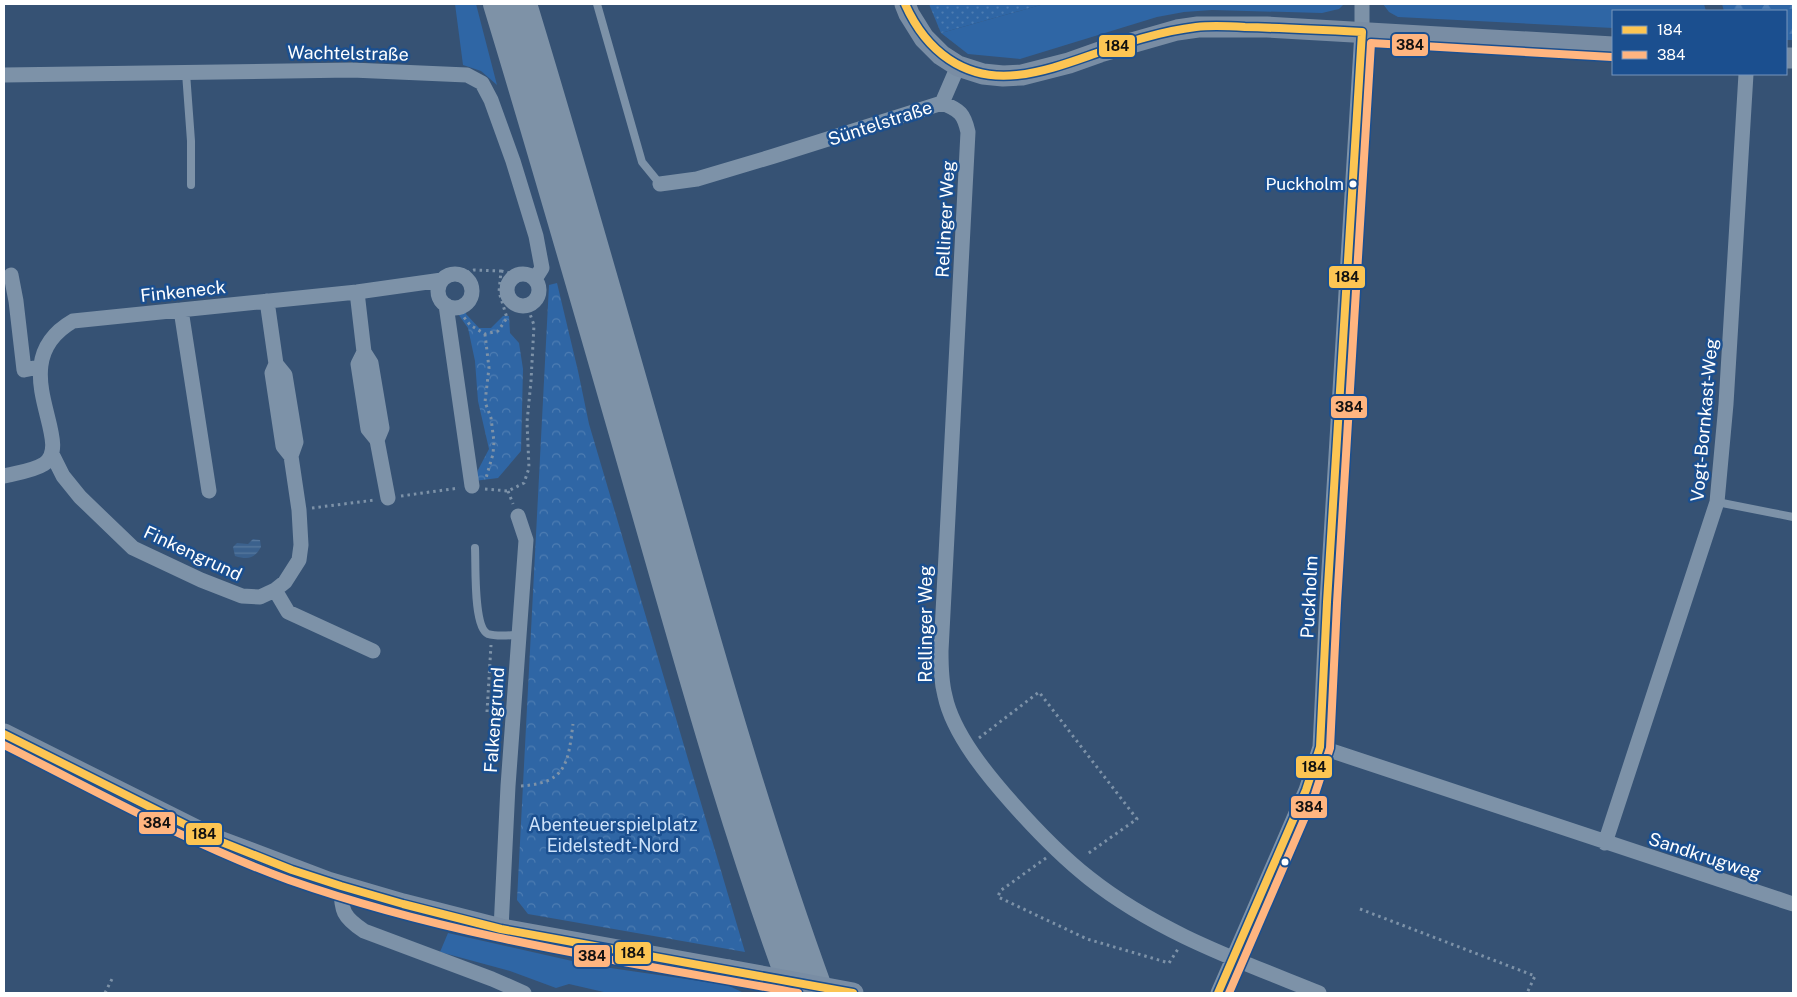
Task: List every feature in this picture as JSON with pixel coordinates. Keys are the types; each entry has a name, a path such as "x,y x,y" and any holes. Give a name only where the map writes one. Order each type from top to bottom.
{"highway":[{"path":"496,4 549,176 704,716 740,832 795,993"},
{"path":"523,4 574,170 726,709 763,826 820,993"}],"street":[{"path":"905,4 924,38 941,55 958,66 983,74 1003,76 1022,75 1069,63 1100,52 1177,30 1198,26 1268,27 1612,47"},
{"name":"Puckholm","path":"1218,993 1303,798 1320,747 1327,602 1362,32 1362,4"},
{"name":"Süntelstraße","path":"660,184 697,179 942,103 958,66"},
{"name":"Wachtelstraße","path":"4,75 352,70 467,75 482,83 491,100 513,161 536,236 542,268 534,278 539,287 538,297 532,304 522,307 512,302 507,292 510,281 518,275"},
{"name":"Vogt-Bornkast-Weg","path":"1605,843 1717,502 1726,404 1746,75"},
{"name":"Rellinger Weg","path":"942,103 955,108 965,118 968,132 941,651 942,681 945,698 955,723 968,746 998,788 1057,850 1090,879 1131,907 1186,937 1233,959 1319,993"},
{"name":"Finkeneck","path":"52,454 52,433 40,385 39,367 43,351 50,338 61,328 73,321 357,292 442,280 451,274 461,275"},
{"path":"10,275 16,301 24,370 39,367"},
{"path":"453,306 468,301 472,291 469,282 461,275"},
{"path":"518,275 527,275 534,278"},
{"path":"442,280 439,285 439,296 453,306 479,483"},
{"path":"357,292 364,352 358,364 368,429 377,440 388,498"},
{"path":"267,301 276,364 272,373 283,446 291,456 298,510 300,545 299,560 285,582 276,590 288,612 373,651"},
{"path":"181,310 209,491"},
{"path":"4,476 45,464 52,454"},
{"name":"Finkengrund","path":"52,454 64,476 80,497 133,548 201,580 242,596 260,597 276,590"},
{"name":"Falkengrund","path":"506,930 508,786 526,540 518,516"},
{"path":"4,734 214,839 292,870 341,886 506,930 852,993"},
{"name":"Sandkrugweg","path":"1320,747 1793,904"},
{"path":"341,886 341,904 344,914 352,923 364,931 524,993"}],"lane":[{"path":"597,4 642,162 660,184"},
{"path":"186,73 192,185"},
{"path":"1717,502 1793,517"},
{"path":"475,548 479,620 482,628 486,634 492,635 519,634"}],"path":[{"path":"461,275 474,270 501,271 518,275"},
{"path":"453,306 470,325 484,334 498,331 507,318 499,292 501,271"},
{"path":"479,483 493,454 494,442 491,418 485,402 489,368 484,334"},
{"path":"487,712 492,635"},
{"path":"968,746 1039,692 1136,819 1073,864"},
{"path":"508,786 538,784 558,776 563,770 567,757 573,724"},
{"path":"1057,850 1000,891 998,897 1086,939 1169,963 1186,937"},
{"path":"1360,909 1534,976 1527,993"},
{"path":"105,993 113,977"}],"green space":[{"path":"455,4 476,4 497,85 481,71 463,65"},
{"path":"929,4 1044,4 941,33"},
{"path":"1044,4 1344,4 1339,9 1322,13 1212,10 1184,12 1157,17 1020,59 968,54 941,33"},
{"path":"1383,4 1704,4 1706,10 1612,10 1612,28 1398,17 1389,12"},
{"path":"1722,4 1793,4 1793,40 1787,40 1787,10 1724,10"},
{"name":"Abenteuerspielplatz Eidelstedt-Nord","path":"557,283 589,424 745,952 528,914 517,900 549,285"},
{"path":"467,308 466,314 479,328 491,328 503,316 509,316 510,333 519,343 523,369 521,451 498,478 474,481 489,449 478,401 475,361 468,328 456,311"},
{"path":"448,933 590,965 727,985 744,993 608,993 569,984 556,988 510,971 440,952"}],"shaded area":[{"path":"253,539 260,540 261,547 256,554 250,558 235,556 233,547 237,543 248,544"}],"transit line":[{"name":"184","path":"905,4 924,36 936,49 964,68 998,76 1027,74 1048,69 1146,37 1196,27 1227,26 1362,32"},
{"name":"184","path":"1218,993 1306,790 1320,747 1327,602 1362,32"},
{"name":"384","path":"1229,993 1315,794 1330,748 1371,43 1612,57"},
{"name":"184","path":"4,734 214,839 292,870 341,886 501,929 853,993"},
{"name":"384","path":"4,745 180,834 252,866 351,900 414,918 542,947 798,993"}],"place":[{"name":"Puckholm","path":"1353,184"}]}
